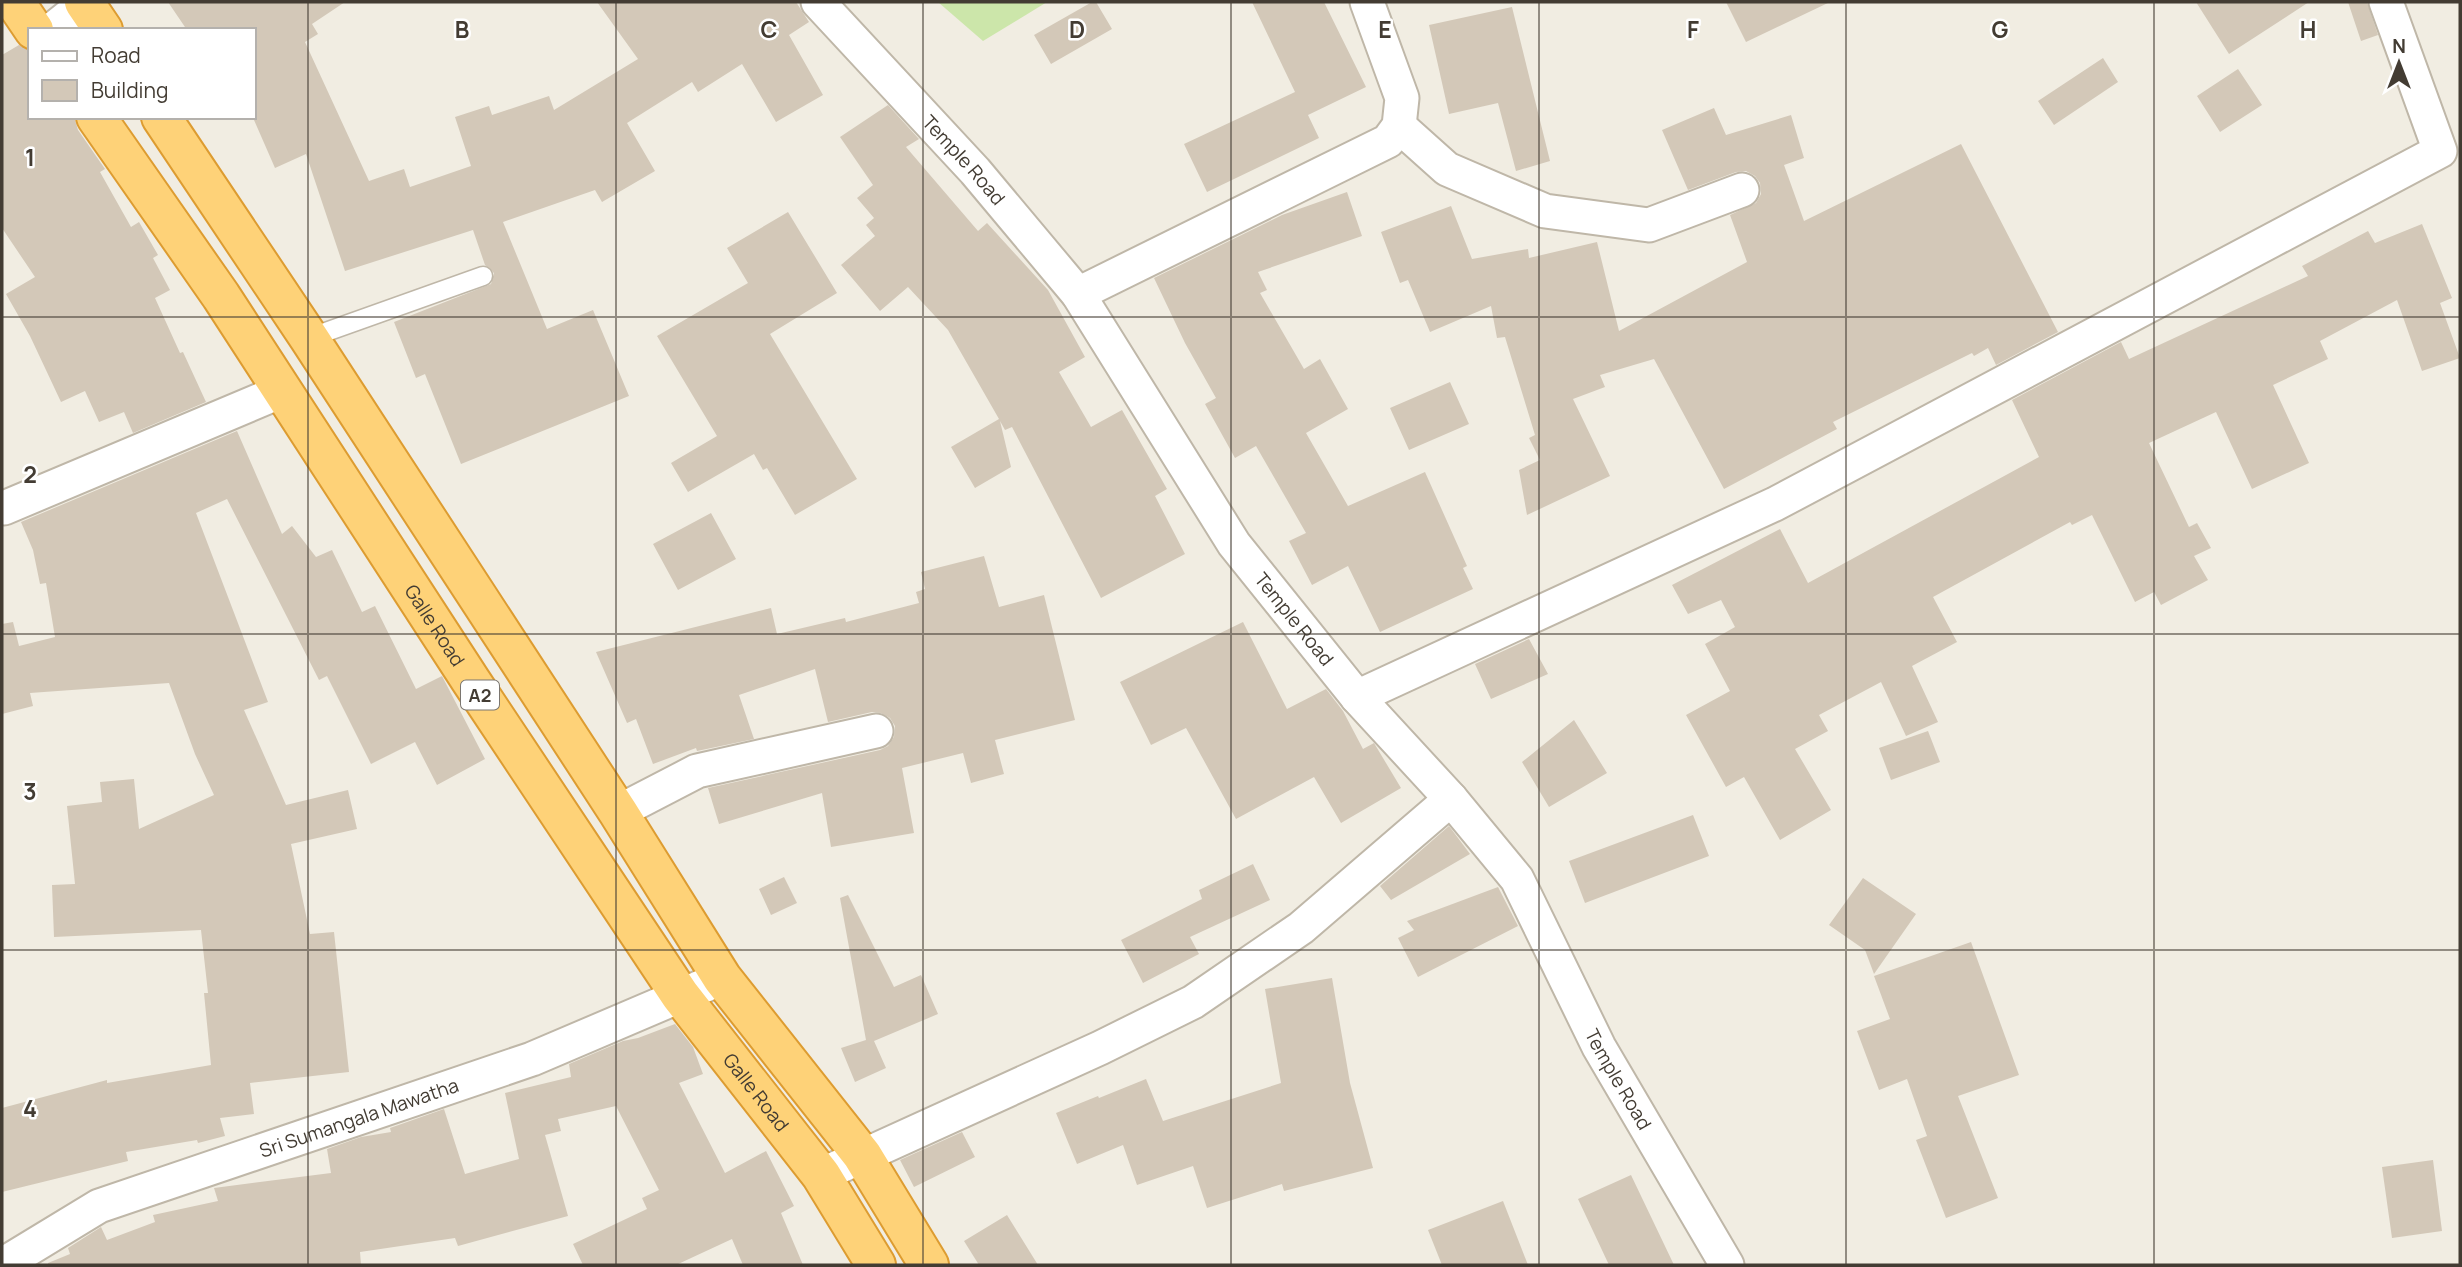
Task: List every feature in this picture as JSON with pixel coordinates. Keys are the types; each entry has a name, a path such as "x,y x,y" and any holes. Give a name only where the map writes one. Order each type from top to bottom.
{"highway":[{"path":"15,2 33,28"},
{"name":"Galle Road","path":"97,119 284,390 471,681 680,995 821,1175 876,1265"},
{"name":"A2","path":"162,119 309,338 618,812 722,978 862,1154 929,1265"}],"street":[{"name":"Temple Road","path":"818,2 975,171 1079,294 1234,544 1357,697 1451,799 1517,879 1599,1047 1727,1265"},
{"path":"1079,294 1388,141 1399,126 1402,98 1367,2"},
{"path":"1357,697 1775,504 2440,150 2386,2"},
{"path":"56,28 90,9"},
{"path":"1399,126 1447,169 1545,211 1649,225 1742,190"},
{"path":"4,508 284,390"},
{"path":"618,812 697,771 876,732"},
{"path":"821,1175 862,1154 1053,1070 1193,1002 1301,928 1451,799"},
{"name":"Sri Sumangala Mawatha","path":"2,1265 99,1206 531,1059 722,978"}],"lane":[{"path":"309,338 483,276"}],"green space":[{"path":"938,2 1047,2 983,41"}],"building":[{"path":"168,2 345,2 312,24 318,34 305,42 369,181 404,169 410,187 471,166 455,117 489,106 492,115 549,96 554,110 638,59 597,2 796,2 809,22 789,35 823,95 776,122 742,64 698,92 692,82 627,123 655,171 602,202 595,190 503,222 547,329 593,310 629,396 461,464 425,374 416,378 394,322 491,284 494,273 485,265 473,230 345,271 306,154 275,168 254,120 256,28 186,28"},
{"path":"1096,2 1112,29 1051,64 1034,35"},
{"path":"1252,2 1324,2 1366,87 1308,115 1319,138 1207,192 1184,144 1295,92"},
{"path":"1726,2 1830,2 1746,42"},
{"path":"2196,2 2309,2 2229,54"},
{"path":"2348,2 2367,2 2378,35 2361,41"},
{"path":"1512,7 1550,161 1516,171 1498,103 1449,114 1429,25"},
{"path":"19,45 28,50 28,119 75,119 78,130 105,169 100,172 131,227 139,222 158,255 153,258 170,290 155,298 206,402 133,433 124,412 99,422 85,391 61,402 30,336 6,294 35,277 2,228 2,55"},
{"path":"2103,58 2118,82 2054,125 2038,101"},
{"path":"2238,69 2262,105 2220,132 2197,96"},
{"path":"888,105 919,139 906,147 978,231 987,223 1048,290 1085,357 1059,372 1091,427 1122,410 1167,489 1155,496 1185,554 1101,598 1012,427 1005,430 1000,421 1011,467 975,488 951,447 999,419 948,330 908,287 880,311 841,265 875,236 866,225 874,218 857,198 873,185 840,137"},
{"path":"1714,108 1726,135 1791,115 1804,158 1784,165 1804,221 1961,144 2058,332 1996,365 1988,348 1974,356 1972,353 1833,422 1837,429 1724,489 1654,359 1600,375 1605,387 1573,399 1610,476 1527,515 1519,470 1540,460 1529,438 1535,435 1505,337 1497,338 1491,306 1430,332 1408,280 1400,283 1381,232 1451,206 1472,259 1528,249 1529,258 1597,242 1619,331 1747,262 1730,215 1756,203 1761,194 1760,183 1746,171 1736,172 1688,190 1662,130"},
{"path":"1347,192 1362,236 1258,272 1267,290 1260,293 1304,369 1320,359 1348,409 1306,433 1348,506 1425,472 1467,566 1463,568 1473,589 1380,632 1348,566 1312,585 1289,541 1306,533 1256,446 1235,458 1205,404 1216,398 1185,343 1154,278 1282,215"},
{"path":"788,212 837,293 770,334 857,479 795,515 767,468 763,470 754,454 688,492 671,463 717,436 657,336 748,283 727,248"},
{"path":"2422,224 2452,298 2440,303 2460,358 2422,371 2397,300 2320,341 2328,359 2273,385 2309,463 2252,489 2216,412 2149,443 2189,527 2197,523 2211,548 2194,556 2208,580 2161,605 2154,592 2135,602 2092,515 2072,525 2070,522 1933,597 1957,642 1912,666 1938,722 1906,736 1881,682 1819,715 1828,731 1795,749 1831,810 1780,840 1744,777 1726,787 1686,715 1730,691 1705,644 1735,627 1721,600 1688,614 1672,585 1780,529 1808,583 2039,457 2012,400 2121,342 2129,359 2308,276 2302,266 2368,231 2375,243"},
{"path":"1450,382 1469,424 1409,450 1390,408"},
{"path":"237,431 282,534 292,526 316,557 332,550 362,612 375,606 416,689 442,676 485,759 437,785 415,742 371,764 327,676 319,680 227,499 196,513 268,702 244,710 286,805 348,790 357,829 291,844 310,934 334,932 349,1072 250,1083 254,1114 220,1118 225,1136 198,1143 197,1140 126,1152 128,1161 2,1192 2,1108 107,1080 107,1083 211,1065 204,993 208,993 201,930 54,937 52,885 75,884 67,806 102,802 100,782 134,779 139,829 214,795 195,754 169,683 30,693 33,706 2,714 2,624 13,622 19,646 55,637 46,583 40,584 33,550 21,522"},
{"path":"711,513 736,559 678,590 653,544"},
{"path":"984,556 999,607 1044,595 1075,720 995,740 1004,774 971,783 963,753 902,768 914,833 831,847 822,793 719,824 708,788 880,750 888,746 894,737 895,726 890,718 881,713 872,712 828,722 815,669 739,695 754,739 697,751 696,748 653,764 636,719 627,723 596,652 771,608 777,634 845,618 846,622 919,603 916,592 925,589 921,572"},
{"path":"1243,622 1287,709 1326,689 1343,711 1363,749 1374,743 1401,788 1341,823 1314,777 1236,819 1186,728 1151,745 1120,682"},
{"path":"1529,639 1548,674 1491,699 1475,664"},
{"path":"1574,720 1607,773 1549,807 1522,762"},
{"path":"1928,731 1940,762 1891,780 1879,748"},
{"path":"1693,815 1709,856 1585,903 1569,861"},
{"path":"1449,826 1470,854 1391,900 1380,886"},
{"path":"1253,864 1270,900 1190,937 1199,954 1143,983 1121,940 1202,899 1199,890"},
{"path":"784,877 797,903 771,915 759,889"},
{"path":"1863,878 1916,914 1874,974 1865,950 1829,925"},
{"path":"1498,887 1518,926 1418,977 1398,938 1414,930 1407,921"},
{"path":"848,895 894,987 921,975 938,1014 874,1041 886,1068 855,1082 841,1048 866,1040 840,898"},
{"path":"1971,942 2019,1075 1958,1096 1998,1198 1946,1218 1916,1140 1927,1136 1907,1079 1879,1090 1857,1031 1890,1019 1874,976"},
{"path":"1332,978 1350,1083 1373,1168 1284,1191 1282,1184 1207,1208 1193,1166 1137,1185 1123,1145 1077,1164 1056,1113 1098,1096 1099,1098 1146,1079 1163,1121 1281,1083 1265,989"},
{"path":"675,1024 693,1047 703,1074 679,1083 725,1173 766,1151 794,1206 781,1213 803,1265 743,1265 732,1239 676,1265 583,1265 573,1244 647,1209 642,1198 659,1190 616,1106 558,1119 561,1131 545,1135 568,1216 458,1246 455,1238 360,1252 361,1265 48,1265 70,1254 68,1248 101,1227 107,1240 155,1222 153,1215 218,1201 214,1188 331,1173 327,1149 361,1137 391,1132 390,1128 444,1109 465,1174 519,1159 505,1093 571,1077 569,1064 623,1041"},
{"path":"962,1132 975,1157 914,1187 900,1160"},
{"path":"2433,1160 2442,1231 2392,1238 2382,1167"},
{"path":"1631,1175 1674,1265 1609,1265 1578,1199"},
{"path":"1503,1201 1528,1265 1442,1265 1428,1230"},
{"path":"1007,1215 1038,1265 979,1265 964,1241"}]}
